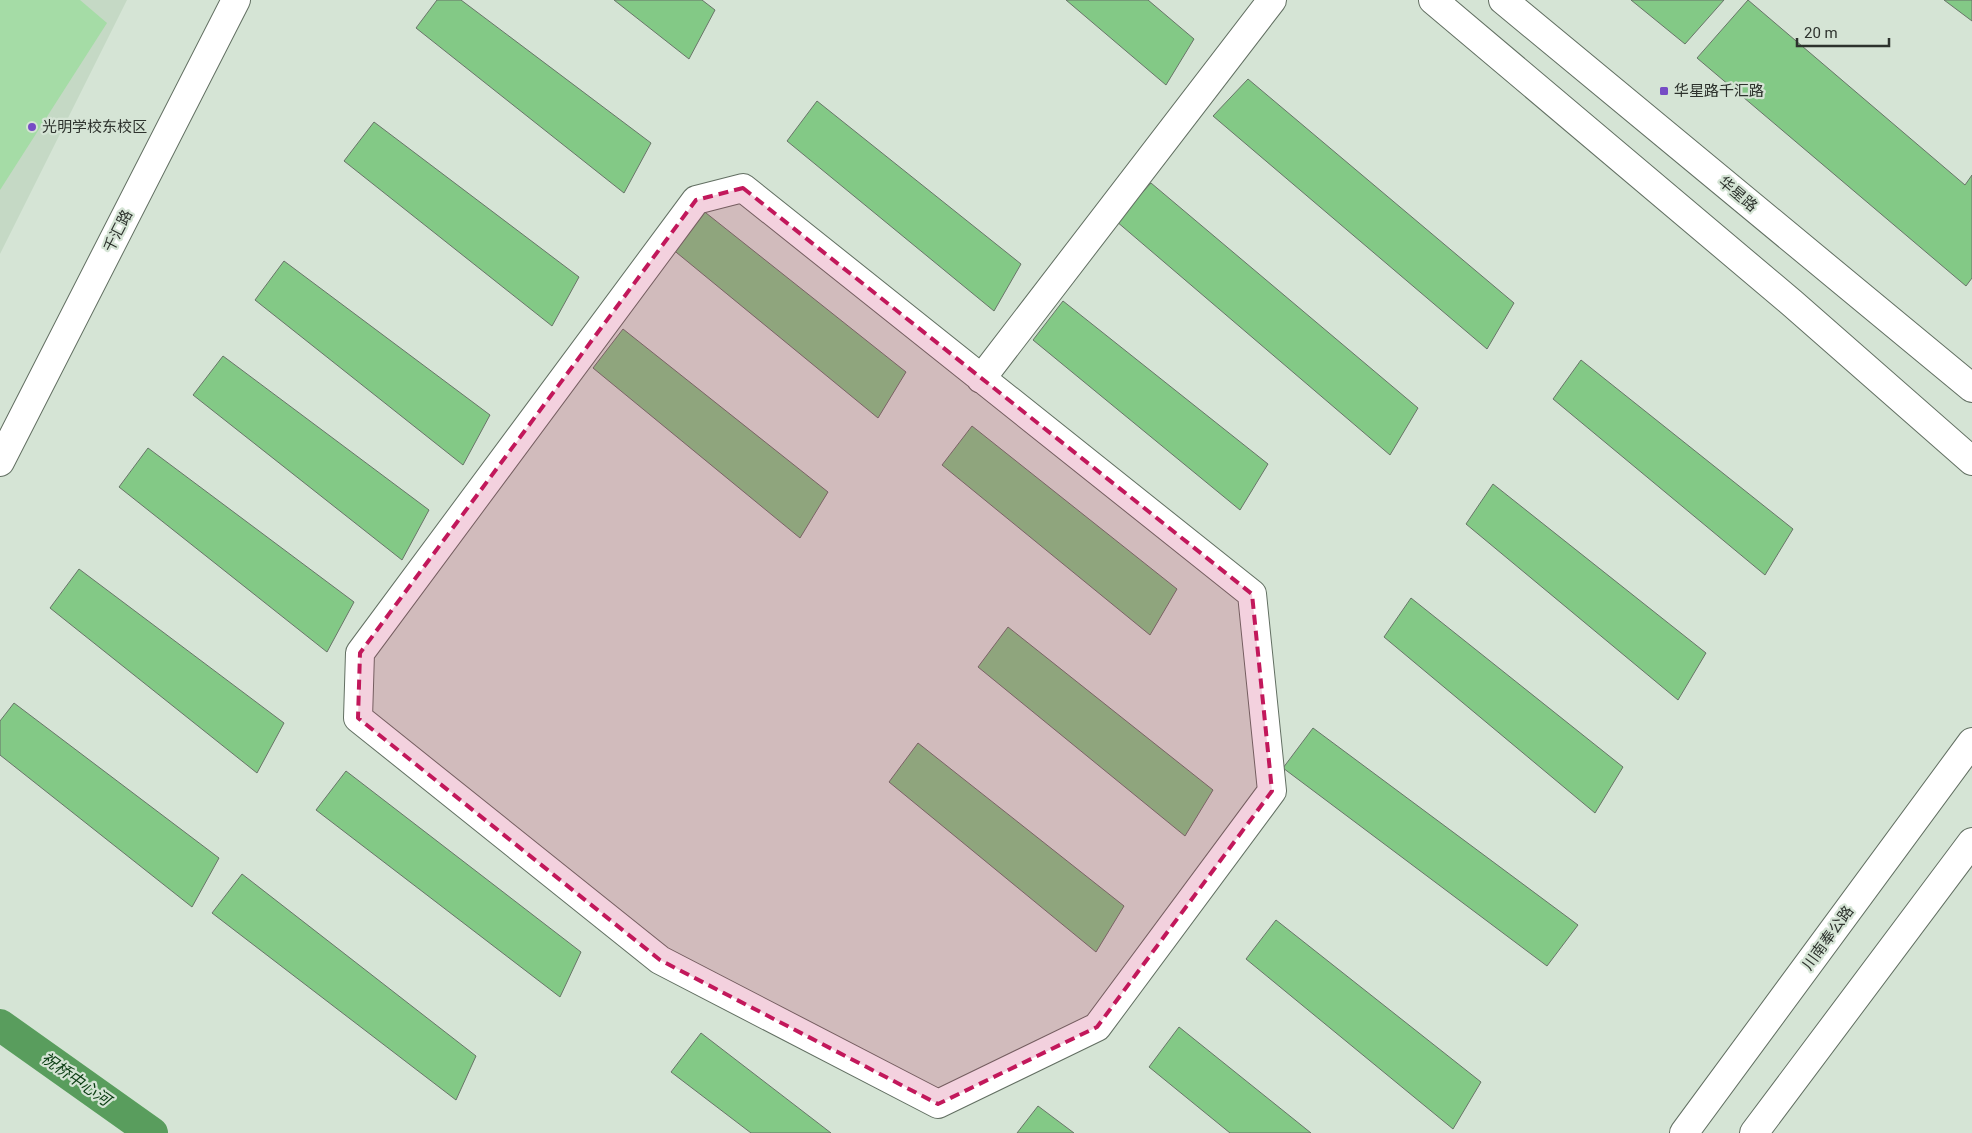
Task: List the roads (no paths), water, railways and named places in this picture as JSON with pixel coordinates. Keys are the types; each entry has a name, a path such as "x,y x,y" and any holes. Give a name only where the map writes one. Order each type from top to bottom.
{"street":[{"name":"千汇路","path":"0,462 236,0"},
{"path":"981,379 1272,0"},
{"path":"1433,0 1792,303 1972,462"},
{"name":"华星路","path":"1503,0 1972,388"},
{"path":"743,188 981,379 1252,594 1272,792 1098,1027 938,1104 660,960 358,718 360,653 696,200 743,188"},
{"name":"川南奉公路","path":"1684,1133 1972,742"},
{"path":"1754,1133 1972,842"}],"waterway":[{"name":"祝桥中心河","path":"0,1025 152,1133"}],"place":[{"name":"华星路千汇路","path":"1664,91"},
{"name":"光明学校东校区","path":"32,127"}]}
